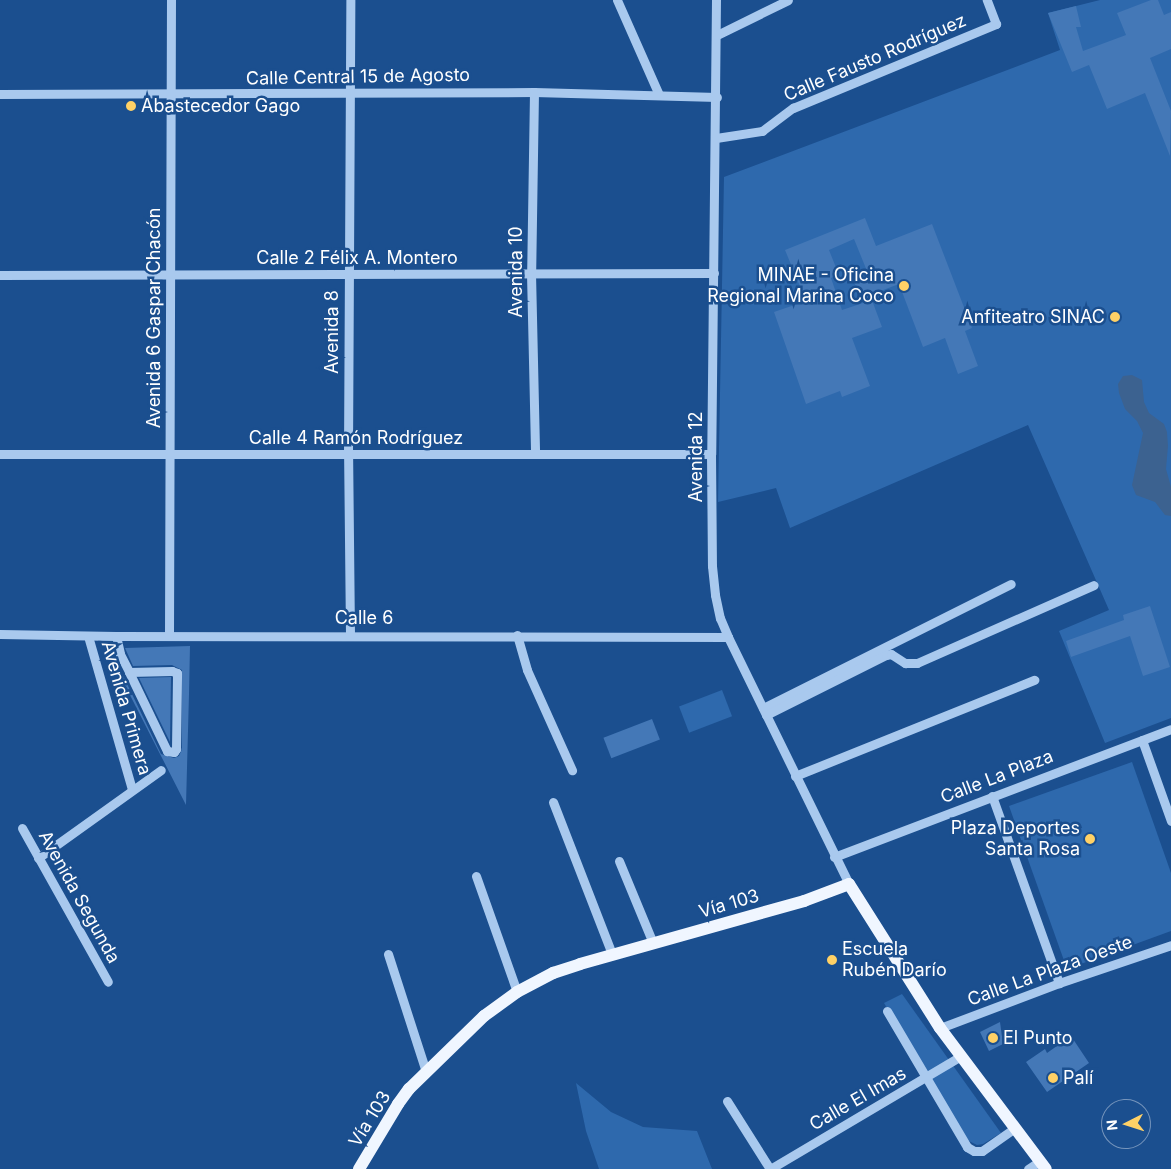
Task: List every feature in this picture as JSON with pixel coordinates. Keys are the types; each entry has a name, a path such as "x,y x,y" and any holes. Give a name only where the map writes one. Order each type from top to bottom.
{"main road":[{"name":"Vía 103","path":"359,1169 398,1104 426,1072 484,1016 517,992 553,973 612,954 804,901 849,884"},
{"path":"849,884 940,1028 1014,1129 1043,1165"}],"street":[{"name":"Avenida 6 Gaspar Chacón","path":"169,635 171,0"},
{"name":"Avenida 8","path":"350,0 348,275 350,635"},
{"path":"617,0 659,95"},
{"name":"Avenida 12","path":"716,0 717,97 711,454 713,576 720,618 834,857 849,884"},
{"path":"716,35 788,0"},
{"name":"Calle Fausto Rodríguez","path":"716,138 762,131 793,108 996,24 987,0"},
{"name":"Calle Central 15 de Agosto","path":"0,94 534,92 717,97"},
{"name":"Avenida 10","path":"534,92 531,273 535,453"},
{"name":"Calle 2 Félix A. Montero","path":"0,275 714,273"},
{"name":"Calle 4 Ramón Rodríguez","path":"0,454 711,454"},
{"path":"764,712 1011,584"},
{"path":"764,712 886,655 891,654 905,663 917,663 1094,585"},
{"name":"Calle 6","path":"0,634 88,636 728,636"},
{"path":"517,635 527,670 572,770"},
{"name":"Avenida Primera","path":"88,636 132,789"},
{"path":"116,636 120,654 167,751 174,752 176,749 177,673 172,671 129,672"},
{"path":"795,776 1034,680"},
{"name":"Calle La Plaza","path":"834,857 1171,729"},
{"path":"1142,740 1171,822"},
{"path":"38,858 160,770"},
{"path":"992,796 1059,983"},
{"path":"554,802 612,954"},
{"name":"Avenida Segunda","path":"22,828 108,982"},
{"path":"619,861 653,944"},
{"path":"476,876 517,992"},
{"name":"Calle La Plaza Oeste","path":"940,1028 1059,983 1171,945"},
{"path":"388,954 426,1072"},
{"path":"887,1011 967,1147 974,1151 982,1151 1014,1129"},
{"name":"Calle El Imas","path":"727,1101 770,1169 961,1056"},
{"path":"1028,1169 1043,1165"}],"shaded area":[{"path":"1100,0 1171,0 1171,718 1105,743 1059,631 1109,610 1028,425 790,528 776,488 718,502 724,177 1060,50 1048,13"},
{"path":"1132,375 1142,380 1144,402 1149,413 1164,424 1167,432 1166,469 1171,487 1171,516 1165,515 1155,502 1136,495 1132,485 1143,433 1137,421 1125,409 1118,384 1123,376"},
{"path":"722,690 732,716 689,733 679,706"},
{"name":"Plaza Deportes Santa Rosa","path":"1132,762 1171,873 1171,931 1067,969 1009,806"},
{"path":"902,994 1001,1133 983,1144 977,1145 967,1140 884,1003"},
{"path":"576,1083 611,1112 643,1127 697,1131 712,1169 599,1169 586,1131"}],"building":[{"path":"1151,0 1158,0 1164,15 1171,12 1171,49 1150,58 1171,111 1170,156 1145,93 1107,109 1089,65 1072,72 1048,13 1076,6 1081,27 1076,27 1083,51 1126,35 1117,13"},
{"path":"865,218 876,246 932,224 972,328 965,331 978,366 958,374 945,338 923,347 899,284 870,295 882,327 852,338 870,386 842,397 840,391 806,404 774,312 806,301 785,250","holes":["854,239 869,276 854,282 863,303 842,310 831,278 839,275 829,250"]},
{"path":"1150,606 1170,667 1143,676 1130,636 1071,657 1066,641 1124,620 1123,615"},
{"path":"190,646 186,805 106,648 112,648 114,657 161,754 174,758 179,756 182,749 182,670 172,665 133,666 125,648"},
{"path":"171,677 170,742 139,678"},
{"path":"652,719 660,740 611,758 603,738"},
{"name":"El Punto","path":"1000,1022 1003,1044 989,1051 980,1032"},
{"name":"Palí","path":"1071,1036 1089,1063 1047,1092 1026,1062 1045,1049 1047,1053"}],"place":[{"name":"Abastecedor Gago","path":"131,106"},
{"name":"MINAE - Oficina Regional Marina Coco","path":"904,286"},
{"name":"Anfiteatro SINAC","path":"1115,317"},
{"name":"Plaza Deportes Santa Rosa","path":"1090,839"},
{"name":"Escuela Rubén Darío","path":"832,960"},
{"name":"El Punto","path":"993,1038"},
{"name":"Palí","path":"1053,1078"}]}
